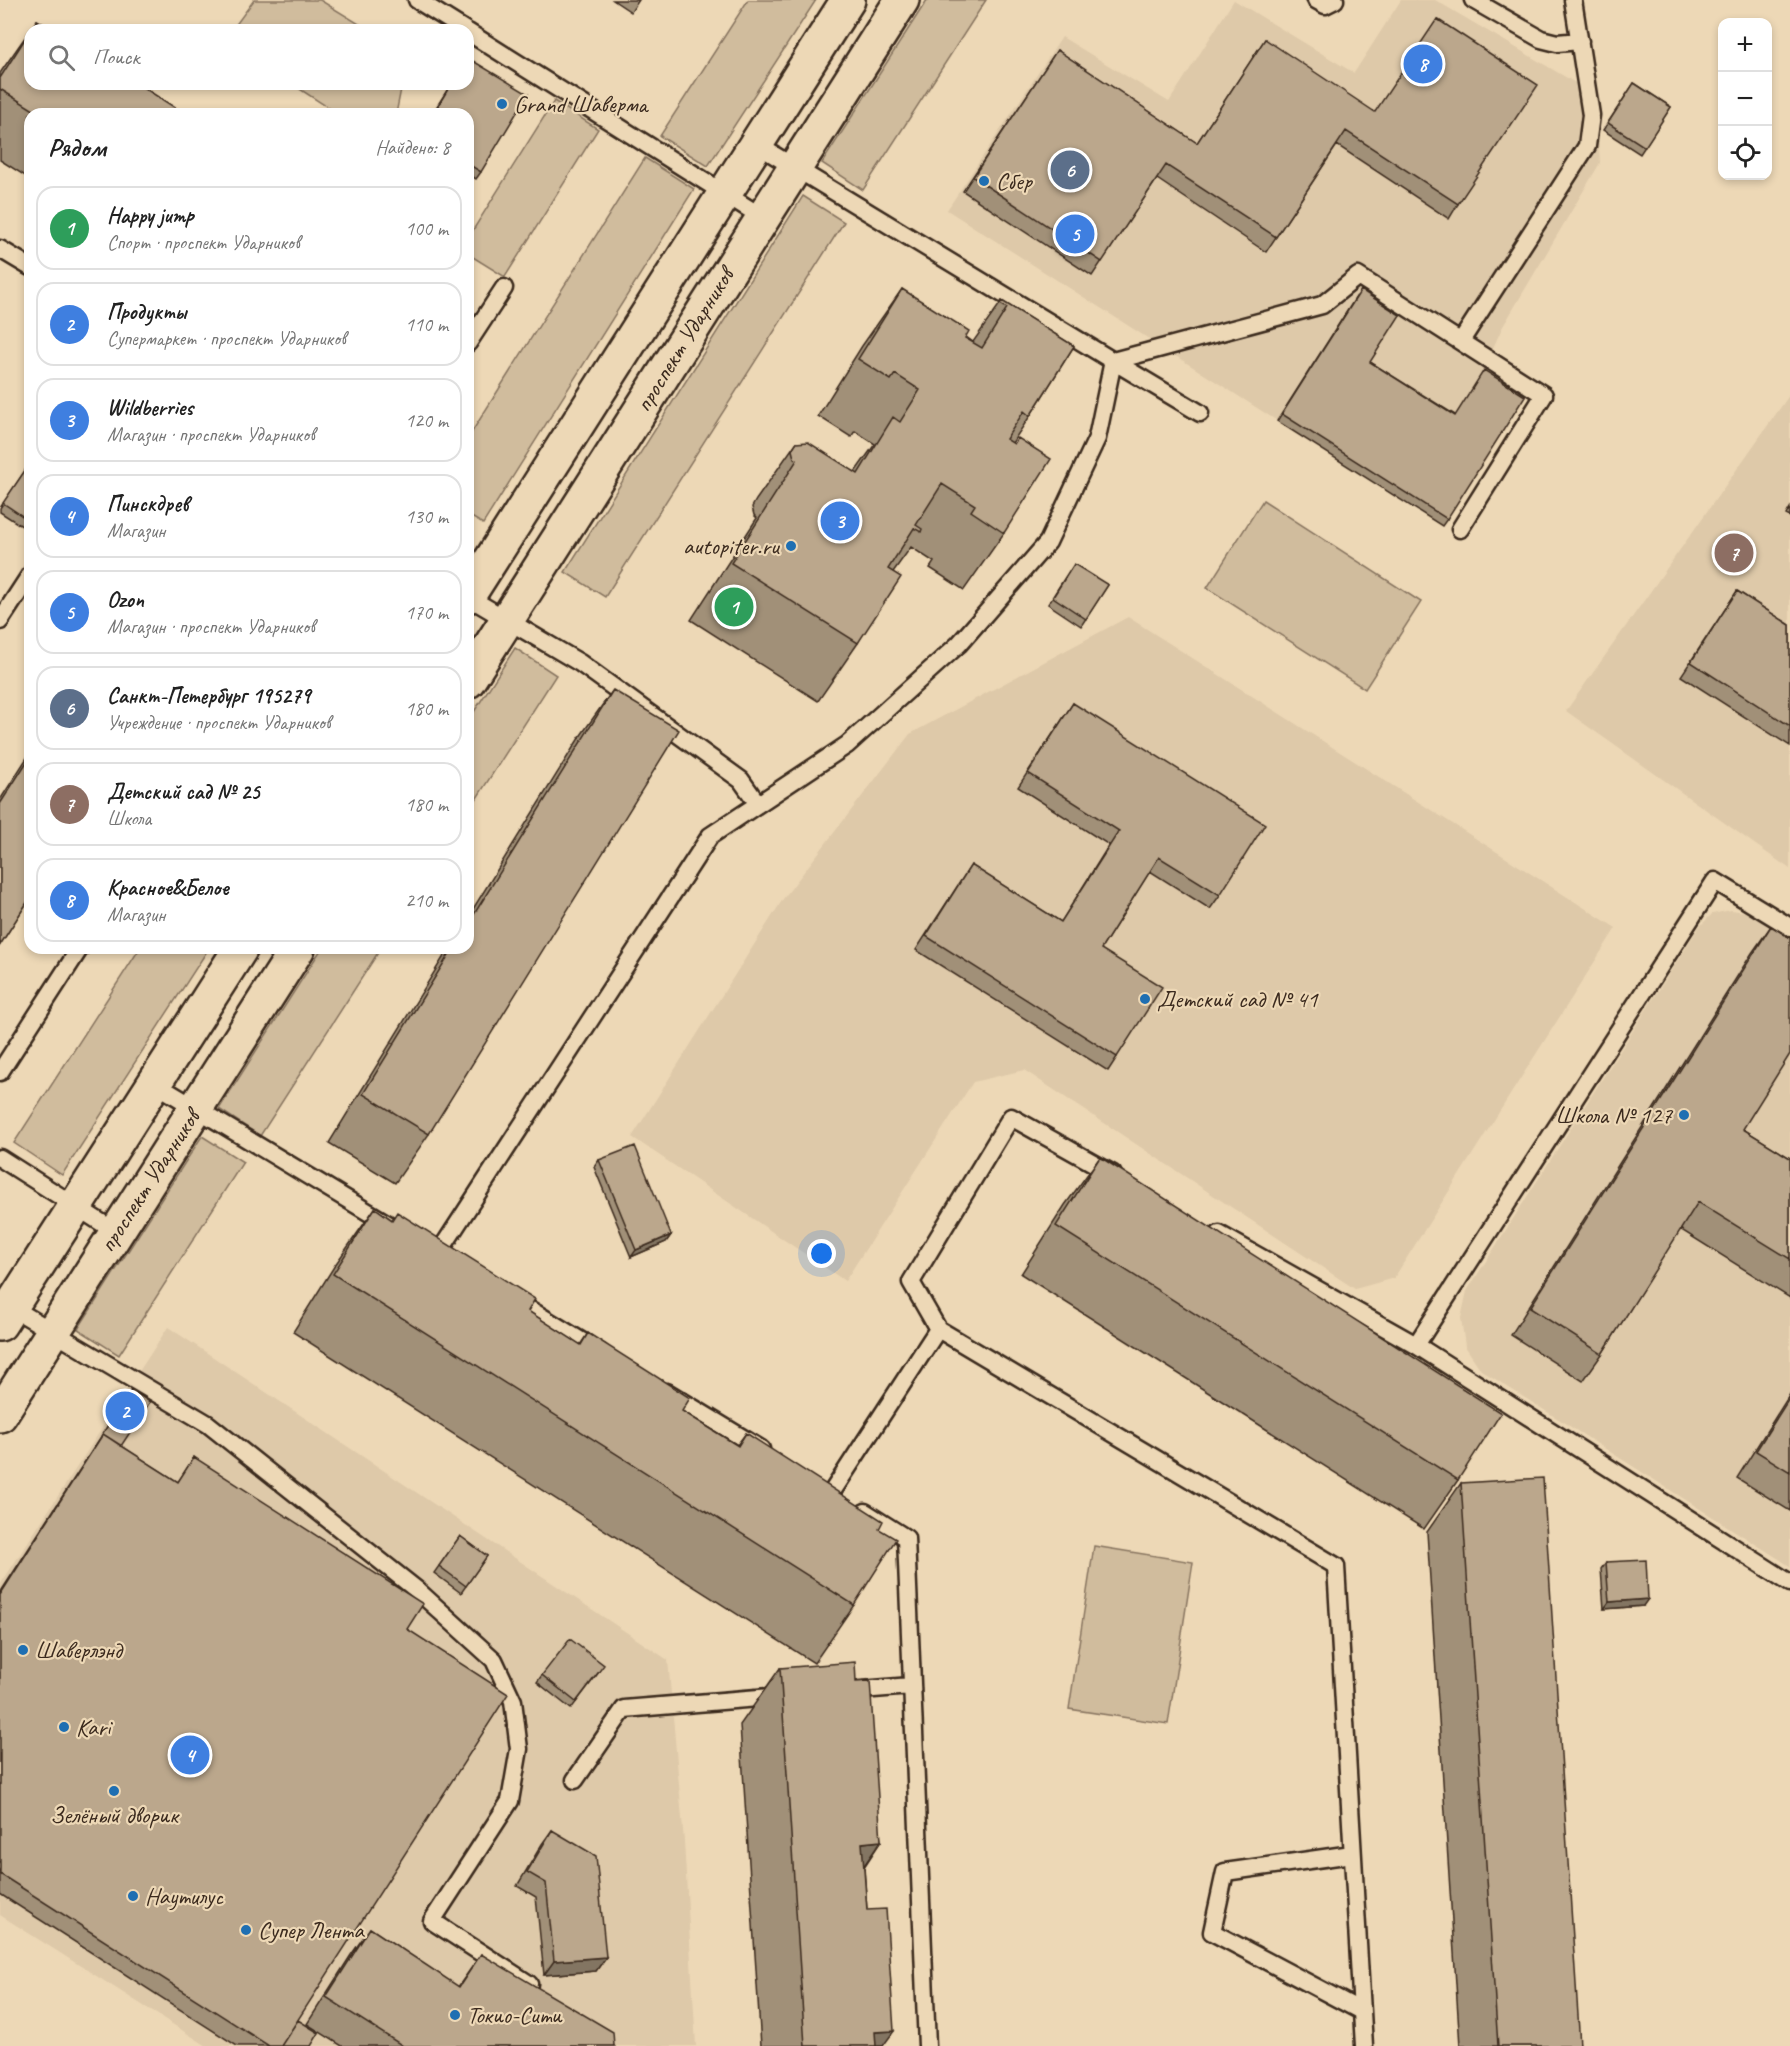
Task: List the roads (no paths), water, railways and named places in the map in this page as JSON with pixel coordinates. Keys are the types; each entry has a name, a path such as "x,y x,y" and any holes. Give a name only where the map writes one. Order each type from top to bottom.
{"street":[{"name":"проспект Ударников","path":"474,587 848,0"},
{"name":"проспект Ударников","path":"474,672 902,0"},
{"name":"проспект Ударников","path":"5,1315 238,954"},
{"name":"проспект Ударников","path":"0,1415 294,954"}],"lane":[{"path":"417,0 455,24"},
{"path":"1316,0 1325,5 1335,0"},
{"path":"1473,0 1541,39 1557,43 1580,40"},
{"path":"1461,341 1587,146 1591,115 1573,0"},
{"path":"474,36 762,217"},
{"path":"756,144 1200,414"},
{"path":"0,249 24,263"},
{"path":"1113,361 1322,305 1358,276 1544,395 1460,529"},
{"path":"474,335 504,288"},
{"path":"438,1254 710,836 847,745 959,644 1048,542 1097,438 1113,361"},
{"path":"0,621 24,584"},
{"path":"474,600 580,663 741,780 758,804"},
{"path":"1416,1345 1715,881 1790,927"},
{"path":"0,1072 76,954"},
{"path":"154,1083 397,1229"},
{"path":"1125,1181 1011,1117 911,1282 938,1329 1336,1566 1364,2046"},
{"path":"0,1158 116,1232"},
{"path":"1208,1228 1416,1345 1790,1582"},
{"path":"496,1289 614,1360"},
{"path":"5,1315 53,1332 208,1425 417,1590 494,1660 513,1701 518,1740 519,1749 510,1801 432,1921 542,1992"},
{"path":"927,2046 906,1538 827,1489 938,1329"},
{"path":"653,1384 772,1456"},
{"path":"828,1692 911,1686"},
{"path":"575,1780 624,1709 804,1694"},
{"path":"1352,1854 1225,1872 1212,1932 1361,2011"}],"place":[{"name":"Красное&Белое","path":"1423,64"},
{"name":"Grand Шаверма","path":"502,104"},
{"name":"Санкт-Петербург 195279","path":"1070,170"},
{"name":"Сбер","path":"984,181"},
{"name":"Ozon","path":"1075,234"},
{"name":"Wildberries","path":"840,521"},
{"name":"autopiter.ru","path":"791,546"},
{"name":"Детский сад № 25","path":"1734,553"},
{"name":"Happy jump","path":"734,607"},
{"name":"Детский сад № 41","path":"1145,999"},
{"name":"Школа № 127","path":"1684,1115"},
{"name":"Продукты","path":"125,1411"},
{"name":"Шаверлэнд","path":"23,1650"},
{"name":"Kari","path":"64,1727"},
{"name":"Пинскдрев","path":"190,1755"},
{"name":"Зелёный дворик","path":"114,1791"},
{"name":"Наутилус","path":"133,1896"},
{"name":"Супер Лента","path":"246,1930"},
{"name":"Токио-Сити","path":"455,2015"}]}
